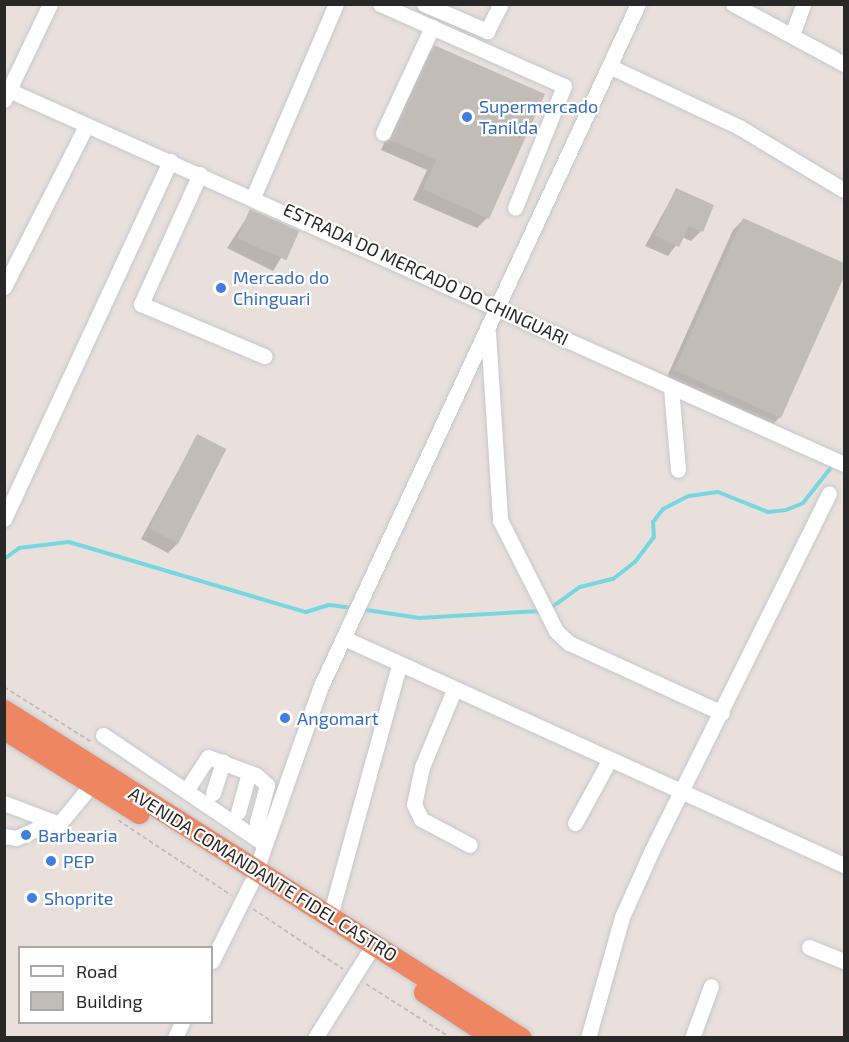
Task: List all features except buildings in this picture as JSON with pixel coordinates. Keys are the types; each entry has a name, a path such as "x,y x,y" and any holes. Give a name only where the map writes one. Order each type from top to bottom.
{"highway":[{"name":"AVENIDA COMANDANTE FIDEL CASTRO","path":"4,710 249,885 330,916 521,1038"},
{"name":"AVENIDA COMANDANTE FIDEL CASTRO","path":"4,729 249,885 367,955 494,1038"}],"street":[{"path":"6,93 50,4"},
{"path":"254,195 336,4"},
{"path":"380,4 565,89 515,208"},
{"path":"424,4 487,31 501,4"},
{"path":"213,959 249,885 320,688 346,639 356,608 501,306 638,4"},
{"path":"733,4 844,64"},
{"path":"792,35 804,4"},
{"path":"383,133 432,27"},
{"path":"611,67 739,127 844,190"},
{"name":"ESTRADA DO MERCADO DO CHINGUARI","path":"6,93 254,195 501,306 670,388 844,464"},
{"path":"4,287 86,126"},
{"path":"4,519 10,491 170,161"},
{"path":"200,174 141,304 264,357"},
{"path":"488,333 500,520 556,631 569,643 722,713"},
{"path":"670,388 678,470"},
{"path":"588,1038 622,917 829,493"},
{"path":"346,639 399,666 844,865"},
{"path":"330,916 399,666"},
{"path":"454,690 422,767 414,804 421,819 470,845"},
{"path":"103,735 186,791 266,836"},
{"path":"186,791 204,760 222,762 266,780 256,819 266,836"},
{"path":"575,823 609,761"},
{"path":"213,793 222,762"},
{"path":"238,812 249,773"},
{"path":"4,836 16,838 49,823 62,822 92,784"},
{"path":"4,803 49,823"},
{"path":"809,947 844,961"},
{"path":"315,1038 367,955"},
{"path":"692,1038 711,986"},
{"path":"174,1038 181,1024"}],"path":[{"path":"111,816 249,885 354,976 452,1038"}],"waterway":[{"path":"548,610 580,587 613,579 635,562 654,537 653,522 663,509 689,496 718,492 768,512 786,510 803,503 833,465"},
{"path":"4,559 19,548 69,542 306,612 329,605 353,608"},
{"path":"360,609 419,618 541,611"}],"place":[{"name":"Supermercado Tanilda","path":"467,117"},
{"name":"Mercado do Chinguari","path":"221,288"},
{"name":"Angomart","path":"285,718"},
{"name":"Barbearia","path":"26,835"},
{"name":"PEP","path":"51,861"},
{"name":"Shoprite","path":"32,898"}]}
